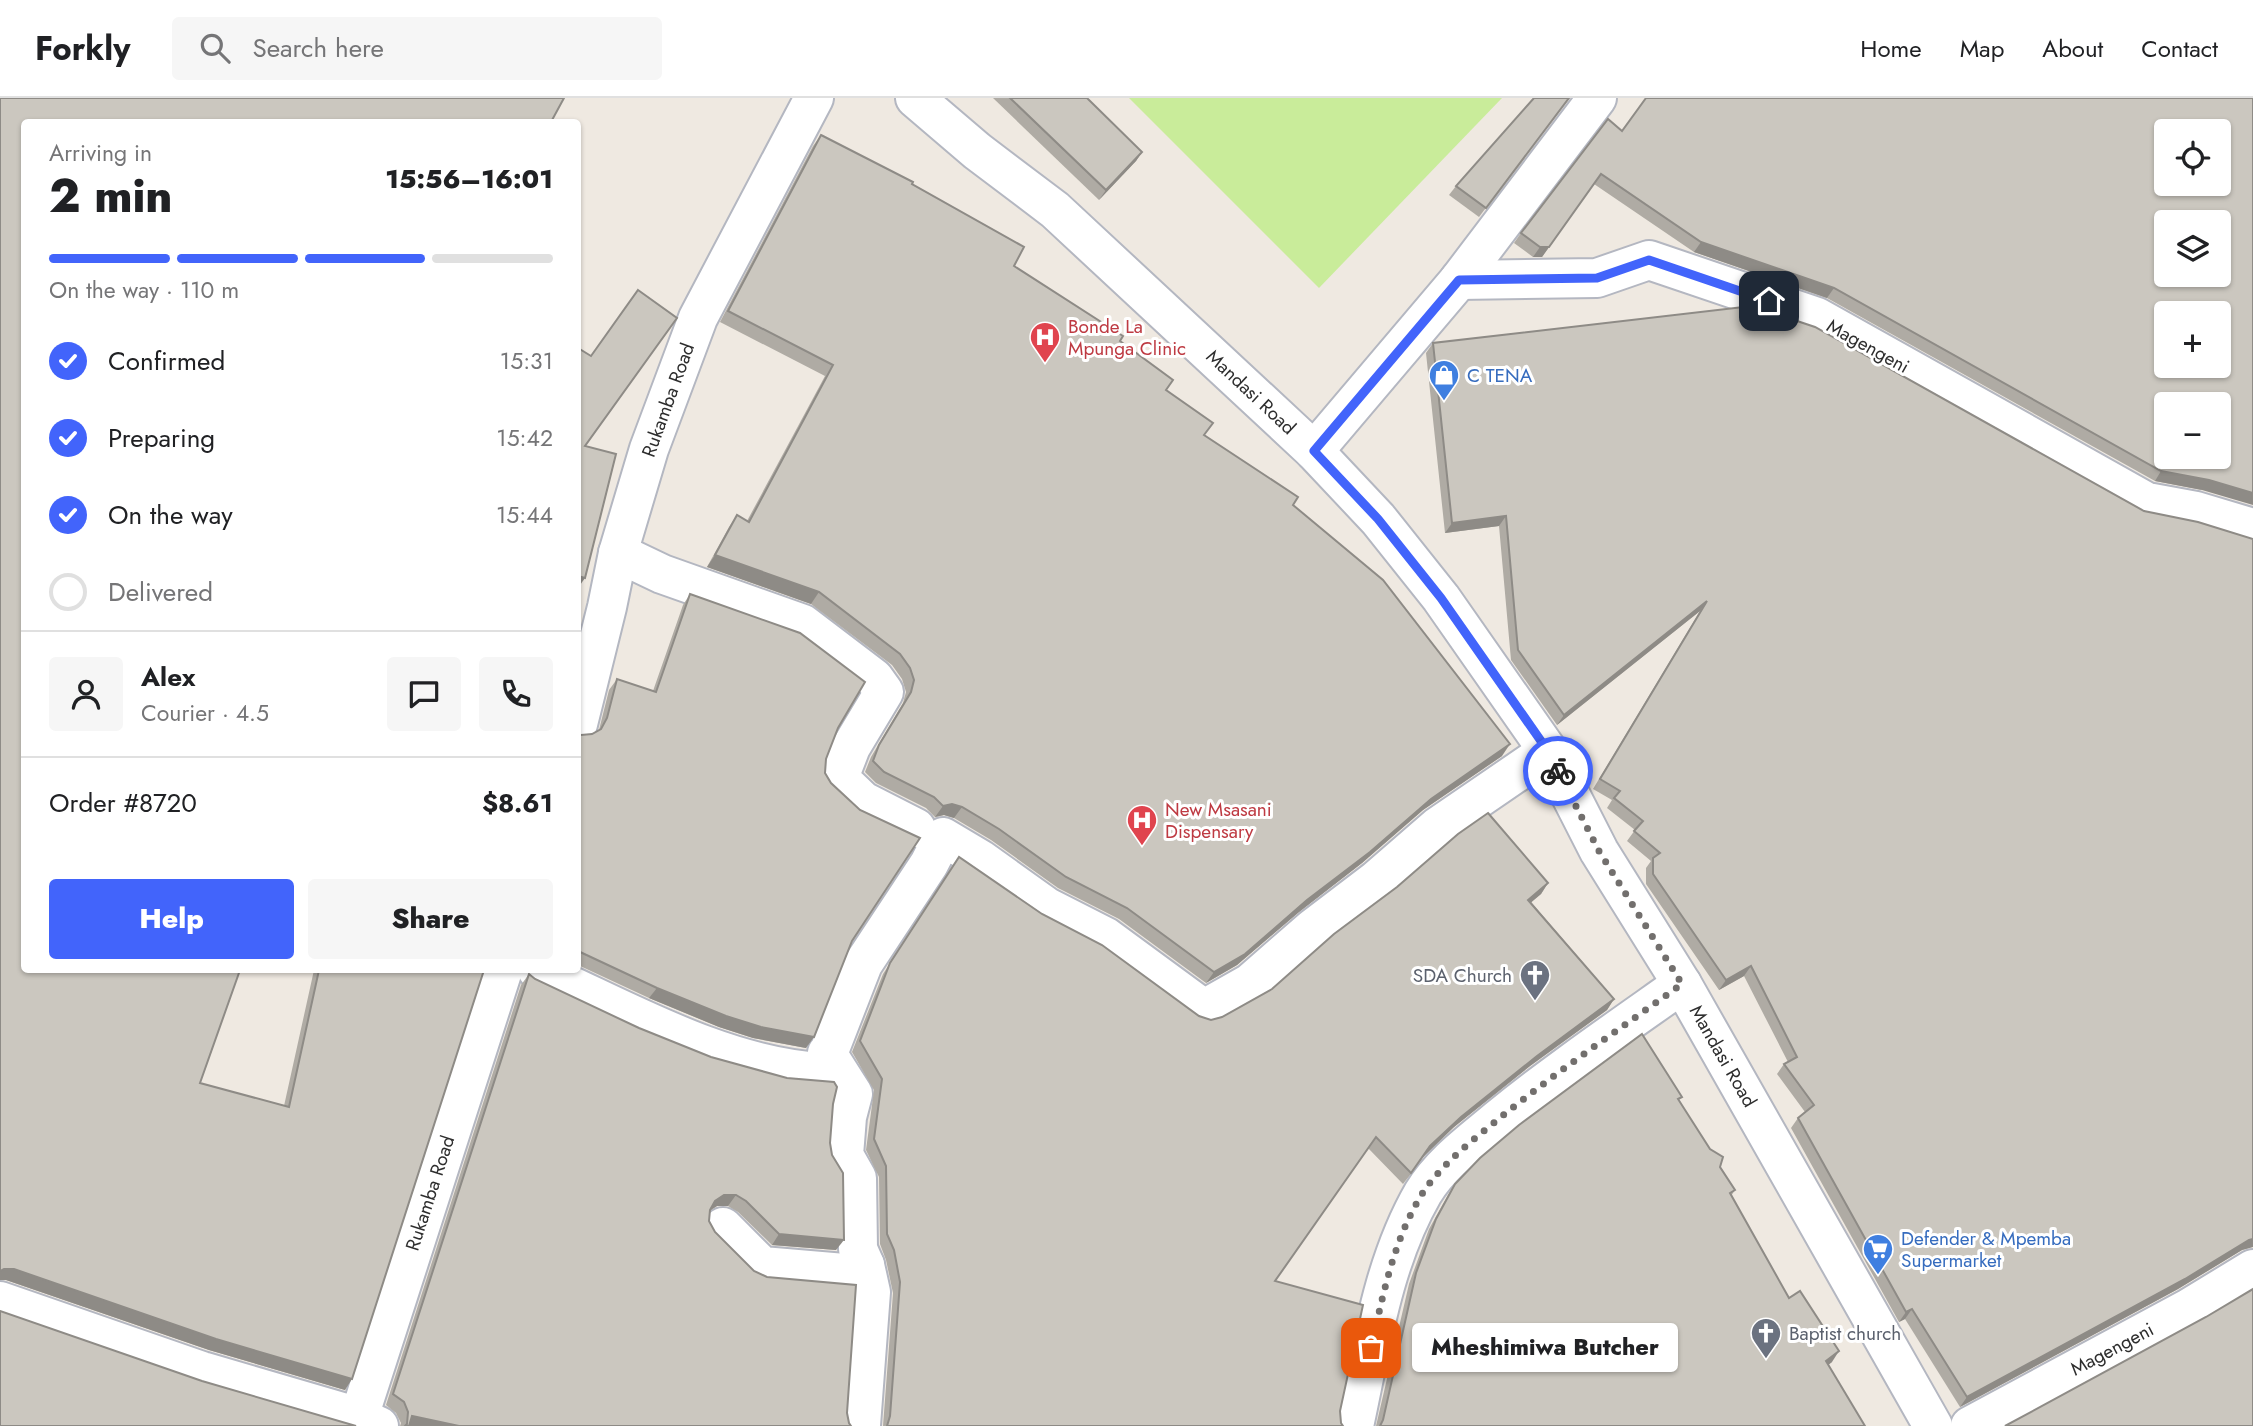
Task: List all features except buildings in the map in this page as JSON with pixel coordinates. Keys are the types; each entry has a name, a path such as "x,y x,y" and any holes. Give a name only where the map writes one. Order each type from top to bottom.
{"street":[{"name":"Rukamba Road","path":"581,712 618,553 649,449 698,318 814,98"},
{"name":"Mandasi Road","path":"915,98 977,151 1055,210 1314,451 1378,519 1441,598 1548,751 1599,851 1682,984 1933,1426"},
{"path":"1314,451 1459,280 1597,98"},
{"name":"Magengeni","path":"1459,280 1597,278 1649,260 1817,317 2147,502 2196,510 2253,528"},
{"path":"618,553 662,574 803,624 874,678 884,692 851,747 839,778 863,801 916,828"},
{"path":"544,973 701,1045 736,1054 756,1063 821,1072 863,964 929,864 943,837 980,859 1048,907 1106,937 1204,1009 1250,983 1437,827 1548,751"},
{"name":"Rukamba Road","path":"0,1301 202,1371 369,1421 502,973"},
{"path":"1354,1426 1383,1295 1401,1237 1424,1191 1459,1152 1531,1093 1682,984"},
{"path":"827,1053 853,1094 847,1117 844,1155 857,1178 858,1249 871,1292 862,1426"},
{"path":"723,1227 762,1266 856,1274 865,1265"},
{"name":"Magengeni","path":"1970,1426 2189,1308 2253,1269"}],"green space":[{"path":"1129,98 1502,98 1319,288"}],"way so far":[{"path":"1371,1348 1383,1295 1401,1237 1424,1191 1459,1152 1541,1085 1682,984 1599,851 1558,771"}],"place":[{"name":"Bonde La Mpunga Clinic","path":"1045,364"},
{"name":"C TENA","path":"1444,402"},
{"name":"New Msasani Dispensary","path":"1142,847"},
{"name":"SDA Church","path":"1535,1002"},
{"name":"Defender & Mpemba Supermarket","path":"1878,1276"},
{"name":"Mheshimiwa Butcher","path":"1371,1348"},
{"name":"Baptist church","path":"1766,1360"}],"route":[{"path":"1558,771 1548,751 1441,598 1378,519 1314,451 1459,280 1597,278 1649,260 1769,301"}]}
